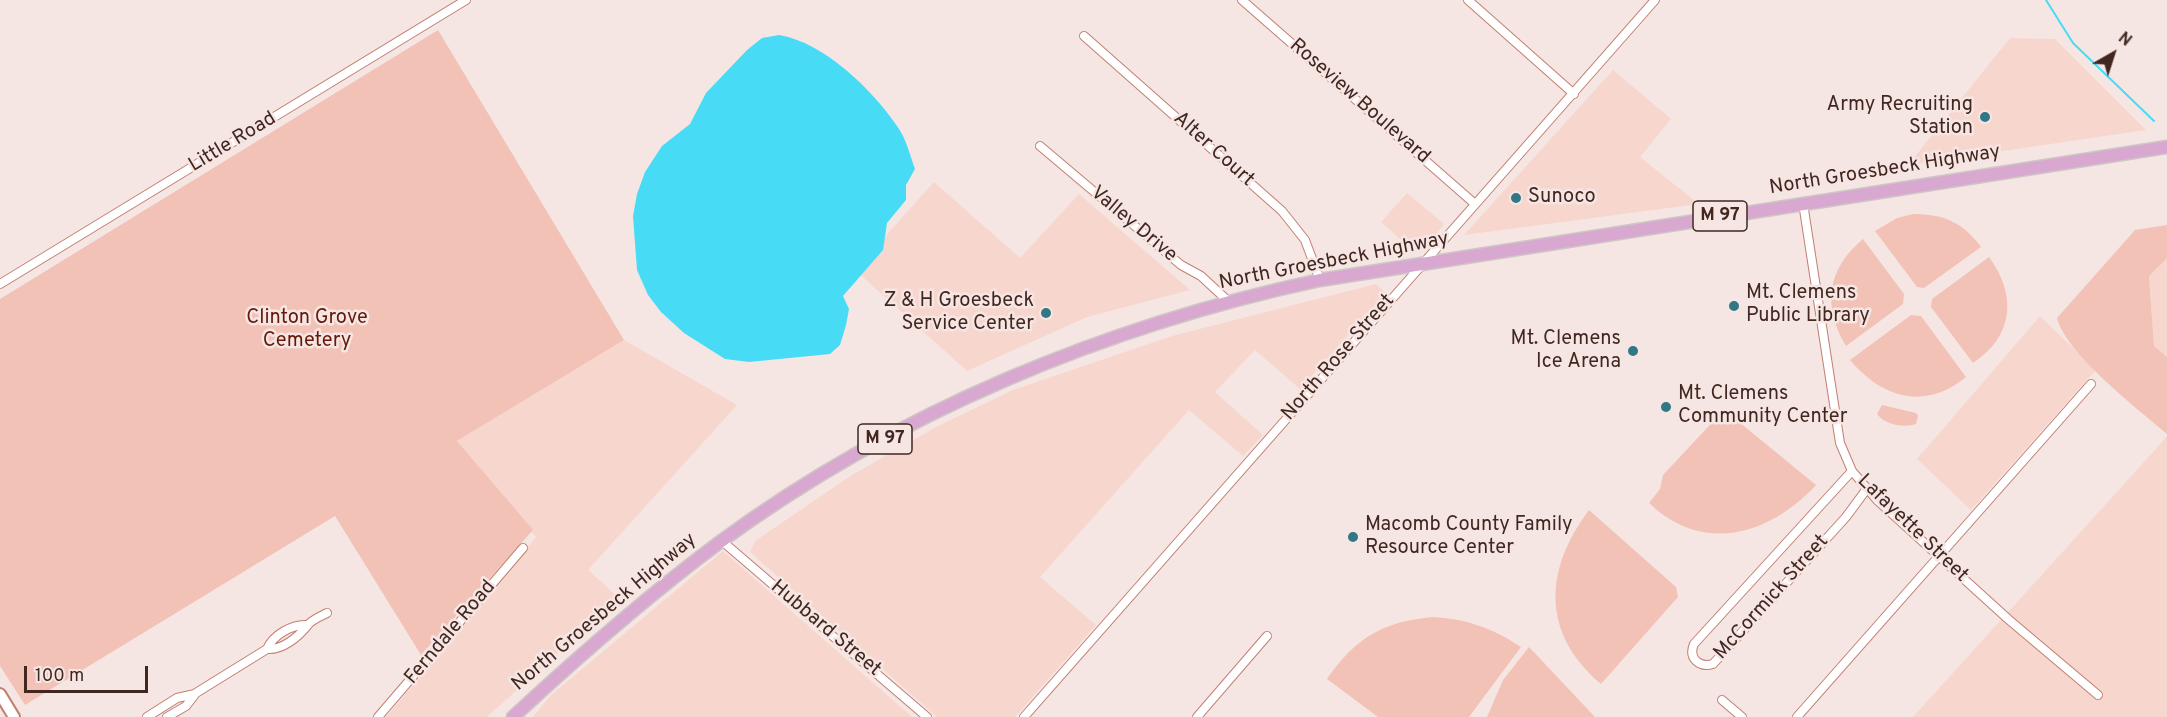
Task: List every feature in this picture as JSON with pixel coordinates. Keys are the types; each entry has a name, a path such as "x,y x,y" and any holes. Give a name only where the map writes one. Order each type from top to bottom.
{"main road":[{"name":"North Groesbeck Highway","path":"513,717 642,602 722,541 858,454 964,399 1066,354 1228,300 1320,280 2167,147"},
{"path":"0,694 14,717"}],"street":[{"name":"Little Road","path":"0,284 466,0"},
{"name":"Roseview Boulevard","path":"1242,0 1475,204"},
{"path":"1468,0 1574,94"},
{"name":"North Rose Street","path":"1024,717 1655,0"},
{"name":"Alter Court","path":"1084,36 1282,211 1305,240 1320,280"},
{"name":"Valley Drive","path":"1040,146 1181,265 1201,276 1228,300"},
{"name":"Lafayette Street","path":"1803,203 1840,443 1852,471 1866,490 2008,619 2098,694"},
{"path":"1797,717 2091,384"},
{"name":"McCormick Street","path":"1852,471 1694,644 1692,652 1695,660 1703,665 1713,664 1846,517 1866,490"},
{"name":"Hubbard Street","path":"722,541 927,717"},
{"name":"Ferndale Road","path":"378,717 523,548"},
{"path":"147,717 177,698 196,693 267,649 276,650 303,633 307,625 327,613"},
{"path":"1197,717 1268,636"},
{"path":"167,717 186,705 196,693"},
{"path":"1722,700 1742,717"}],"shaded area":[{"path":"2010,38 2055,39 2146,130 1908,165"},
{"path":"1613,70 1671,119 1640,157 1699,204 1464,235"},
{"path":"934,182 1020,258 1079,194 1190,290 1087,317 967,371 855,270"},
{"path":"1407,193 1444,224 1428,244 1410,248 1381,222"},
{"path":"2167,258 2167,357 2154,346 2149,276"},
{"path":"1376,284 1386,293 1300,389 1255,350 1215,392 1263,435 1243,456 1189,410 1040,577 1096,625 1015,717 937,717 750,552 755,541 852,475 938,426 1013,390 1172,336"},
{"path":"2040,316 2096,370 1971,510 1917,459"},
{"path":"624,340 737,405 588,570 619,598 487,717 386,717 536,537 457,441"},
{"path":"2167,436 2167,717 1913,717 2154,451"},
{"path":"723,551 912,717 533,717 551,695"}],"green space":[{"name":"Clinton Grove Cemetery","path":"438,30 624,340 457,441 533,530 421,655 335,516 25,705 0,666 0,299"},
{"path":"1924,214 1951,221 1967,231 1981,247 1924,288 1917,287 1875,231 1897,218"},
{"path":"2167,225 2167,258 2149,276 2154,346 2167,357 2167,434 2088,364 2063,332 2057,318 2135,230"},
{"path":"1863,239 1904,294 1903,304 1846,346 1833,317 1832,289 1835,275 1842,263"},
{"path":"1989,257 2004,286 2007,314 1997,340 1973,363 1931,307 1932,299"},
{"path":"1911,315 1921,316 1966,377 1951,388 1920,397 1890,391 1862,373 1850,360"},
{"path":"1882,405 1916,413 1918,416 1916,424 1900,425 1885,421 1877,414"},
{"path":"1728,413 1816,485 1778,516 1757,526 1736,532 1713,533 1691,529 1670,519 1649,503 1660,489 1663,475 1720,414"},
{"path":"1589,510 1676,587 1678,597 1601,684 1581,664 1567,644 1559,622 1556,600 1557,578 1563,555"},
{"path":"1433,617 1479,626 1521,647 1469,717 1378,717 1327,679 1348,653 1372,634 1400,623"},
{"path":"1529,647 1595,717 1487,717 1503,680"}],"water":[{"path":"779,35 796,39 829,57 860,83 887,112 900,131 915,169 906,185 906,200 887,223 883,250 843,296 849,309 840,345 830,354 749,362 725,359 684,333 661,312 648,295 637,270 633,216 637,194 645,172 662,146 690,124 706,93 747,50 762,38"}],"waterway":[{"path":"2046,0 2073,43 2154,121"}],"place":[{"name":"Army Recruiting Station","path":"1985,117"},
{"name":"Sunoco","path":"1516,198"},
{"name":"Mt. Clemens Public Library","path":"1734,306"},
{"name":"Z & H Groesbeck Service Center","path":"1046,313"},
{"name":"Mt. Clemens Ice Arena","path":"1633,351"},
{"name":"Mt. Clemens Community Center","path":"1666,407"},
{"name":"Macomb County Family Resource Center","path":"1353,537"}]}
